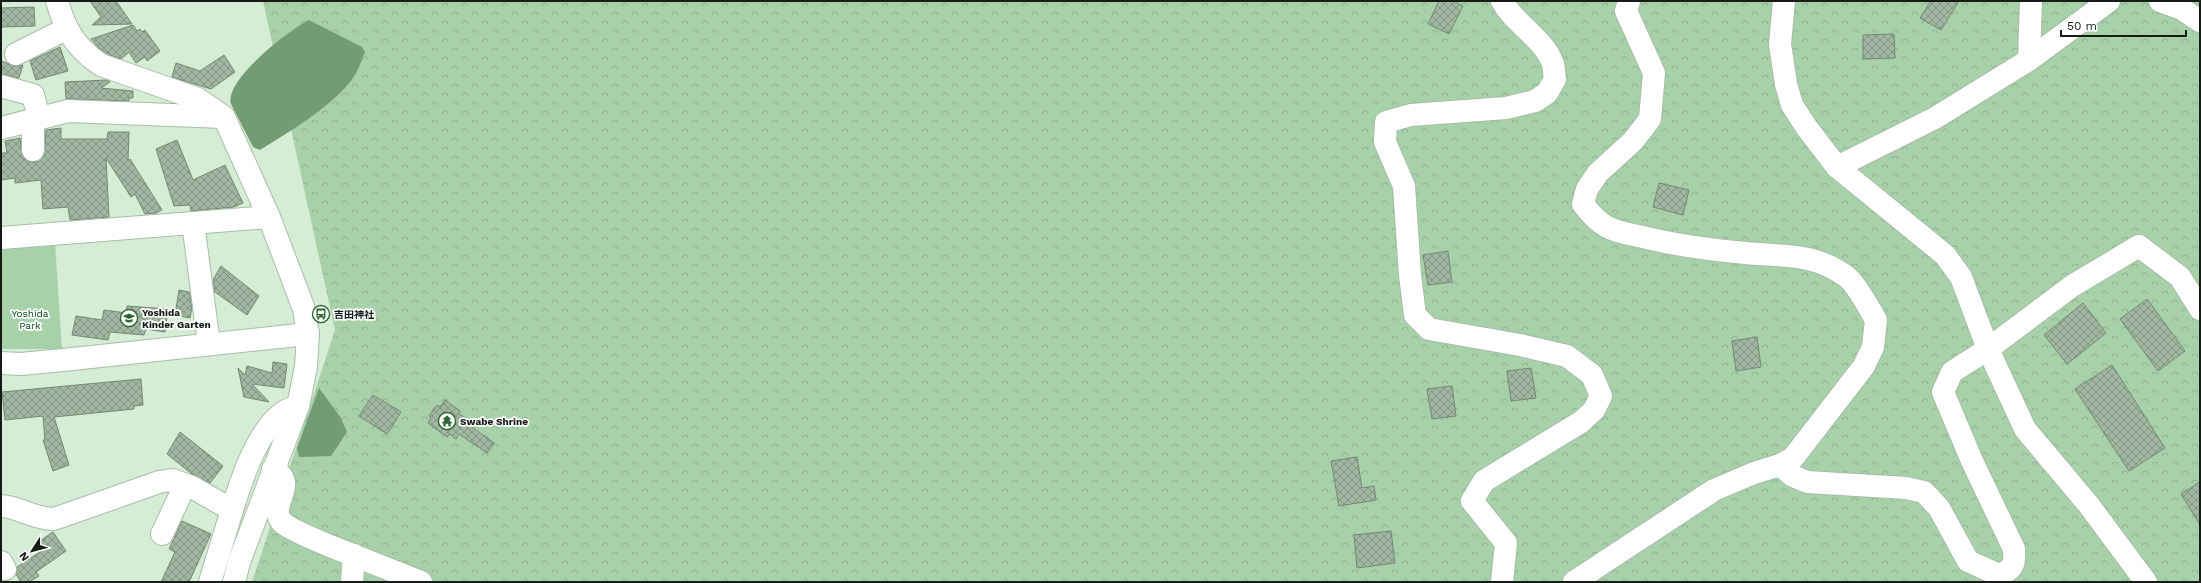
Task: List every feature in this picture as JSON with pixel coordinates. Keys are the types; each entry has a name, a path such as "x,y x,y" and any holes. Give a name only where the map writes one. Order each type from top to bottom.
{"street":[{"path":"57,1 66,29 76,44 87,56 101,65 198,99 224,117 269,217 304,309 308,334 306,367 298,406 239,562 234,582"},
{"path":"1502,1 1506,9 1545,50 1553,63 1555,79 1547,93 1535,101 1506,108 1411,115 1386,122 1386,142 1404,186 1410,275 1415,315 1429,329 1520,345 1567,356 1592,375 1600,396 1594,410 1581,422 1484,481 1472,501 1506,543 1502,582"},
{"path":"1574,582 1714,490 1754,473 1780,465 1793,458 1864,366 1873,347 1876,320 1848,278 1828,266 1806,258 1799,256 1749,253 1684,246 1615,231 1595,220 1583,204 1587,188 1598,173 1634,141 1650,118 1654,73 1626,11 1629,1"},
{"path":"1784,1 1780,44 1786,84 1792,105 1806,128 1837,166 1944,255 1961,278 1988,349 2025,429 2088,504 2146,582"},
{"path":"2029,60 2031,1"},
{"path":"1837,166 1935,118 2029,60 2109,1"},
{"path":"2160,1 2182,9 2200,21"},
{"path":"16,54 66,29"},
{"path":"1,86 33,95 36,119 33,150"},
{"path":"1,128 68,110 224,117"},
{"path":"1,238 269,217"},
{"path":"193,223 209,344"},
{"path":"1780,465 1793,476 1807,482 1906,488 1924,492 1939,508 1968,561 1999,575 2011,571 2015,564 2014,549 1972,461 1943,392 1952,372 1988,349 2072,286 2140,246 2180,277 2200,309"},
{"path":"1,363 21,364 308,334"},
{"path":"210,582 243,474 256,448 270,426 284,412 298,406"},
{"path":"274,469 284,480 285,486 278,510 278,516 284,523 313,539 421,582"},
{"path":"1,506 10,506 40,519 54,519 159,482 172,480 185,485 232,510"},
{"path":"162,534 185,485"},
{"path":"352,582 354,555"}],"green space":[{"path":"263,1 2200,1 2200,582 252,582 335,330"},
{"name":"Yoshida Park","path":"55,243 62,349 1,349 1,247"}],"shaded area":[{"path":"309,20 362,47 365,52 359,68 341,92 320,111 260,150 253,147 231,104 232,94 237,82 260,57 287,34"},
{"path":"319,388 341,418 347,432 331,456 299,457 297,448"}],"building":[{"path":"90,1 116,1 132,24 92,25 101,17"},
{"path":"1439,1 1453,1 1463,6 1449,34 1428,24"},
{"path":"1931,1 1959,1 1941,30 1920,18"},
{"path":"34,7 35,26 2,27 1,8"},
{"path":"133,25 137,31 140,29 142,32 145,30 160,51 147,61 145,57 136,63 129,52 121,59 110,55 100,49 91,39"},
{"path":"1894,34 1895,58 1863,59 1863,35"},
{"path":"60,47 68,71 36,80 30,61"},
{"path":"224,55 235,72 211,89 172,77 176,63 200,71"},
{"path":"1,61 15,66 23,65 19,78 1,74"},
{"path":"107,80 110,82 101,88 133,91 133,98 129,98 129,101 66,99 65,82"},
{"path":"61,128 61,139 107,139 108,132 129,132 128,160 130,159 162,210 156,213 145,214 135,194 131,197 106,158 109,217 70,220 68,207 43,209 41,180 15,183 15,178 1,180 1,153 7,153 5,141 20,138 22,156 27,161 40,161 44,156 46,130"},
{"path":"177,140 193,180 225,165 243,203 234,207 191,211 190,205 174,206 156,149"},
{"path":"1659,183 1689,190 1683,215 1653,207"},
{"path":"1448,251 1452,282 1428,285 1423,255"},
{"path":"221,266 259,296 247,315 215,292 213,280"},
{"path":"179,290 189,292 192,307 190,318 175,315"},
{"path":"2147,299 2185,351 2158,371 2120,319"},
{"path":"2083,303 2106,333 2067,364 2044,335"},
{"path":"127,306 168,309 165,332 146,329 144,335 110,332 108,340 72,335 76,316 102,320 104,310 126,313"},
{"path":"1757,337 1761,367 1736,371 1732,341"},
{"path":"273,362 287,364 284,388 252,384 269,402 244,397 238,368 245,375 247,366 272,373"},
{"path":"2112,365 2165,448 2129,471 2075,389"},
{"path":"1531,368 1536,398 1511,401 1507,371"},
{"path":"141,379 143,405 134,406 134,409 54,417 69,465 53,471 43,440 45,440 43,416 5,420 2,392"},
{"path":"1452,386 1456,416 1432,419 1427,389"},
{"path":"373,395 401,412 387,434 359,416"},
{"path":"445,400 460,411 459,414 467,419 465,422 494,443 487,453 459,434 456,439 450,434 447,437 428,423 431,418 429,416 437,405 440,407"},
{"path":"180,432 223,466 210,483 192,474 167,454"},
{"path":"1357,457 1362,488 1374,486 1376,500 1339,506 1331,461"},
{"path":"2200,482 2200,525 2181,494"},
{"path":"182,521 211,534 189,582 161,582 175,552 169,549"},
{"path":"1391,531 1395,563 1357,568 1354,535"},
{"path":"53,532 66,551 36,572 39,576 29,582 21,582 16,574 17,567 40,552 34,545"}],"place":[{"name":"吉田神社","path":"321,314"},
{"name":"Yoshida Kinder Garten","path":"129,318"},
{"name":"Swabe Shrine","path":"447,421"}]}
